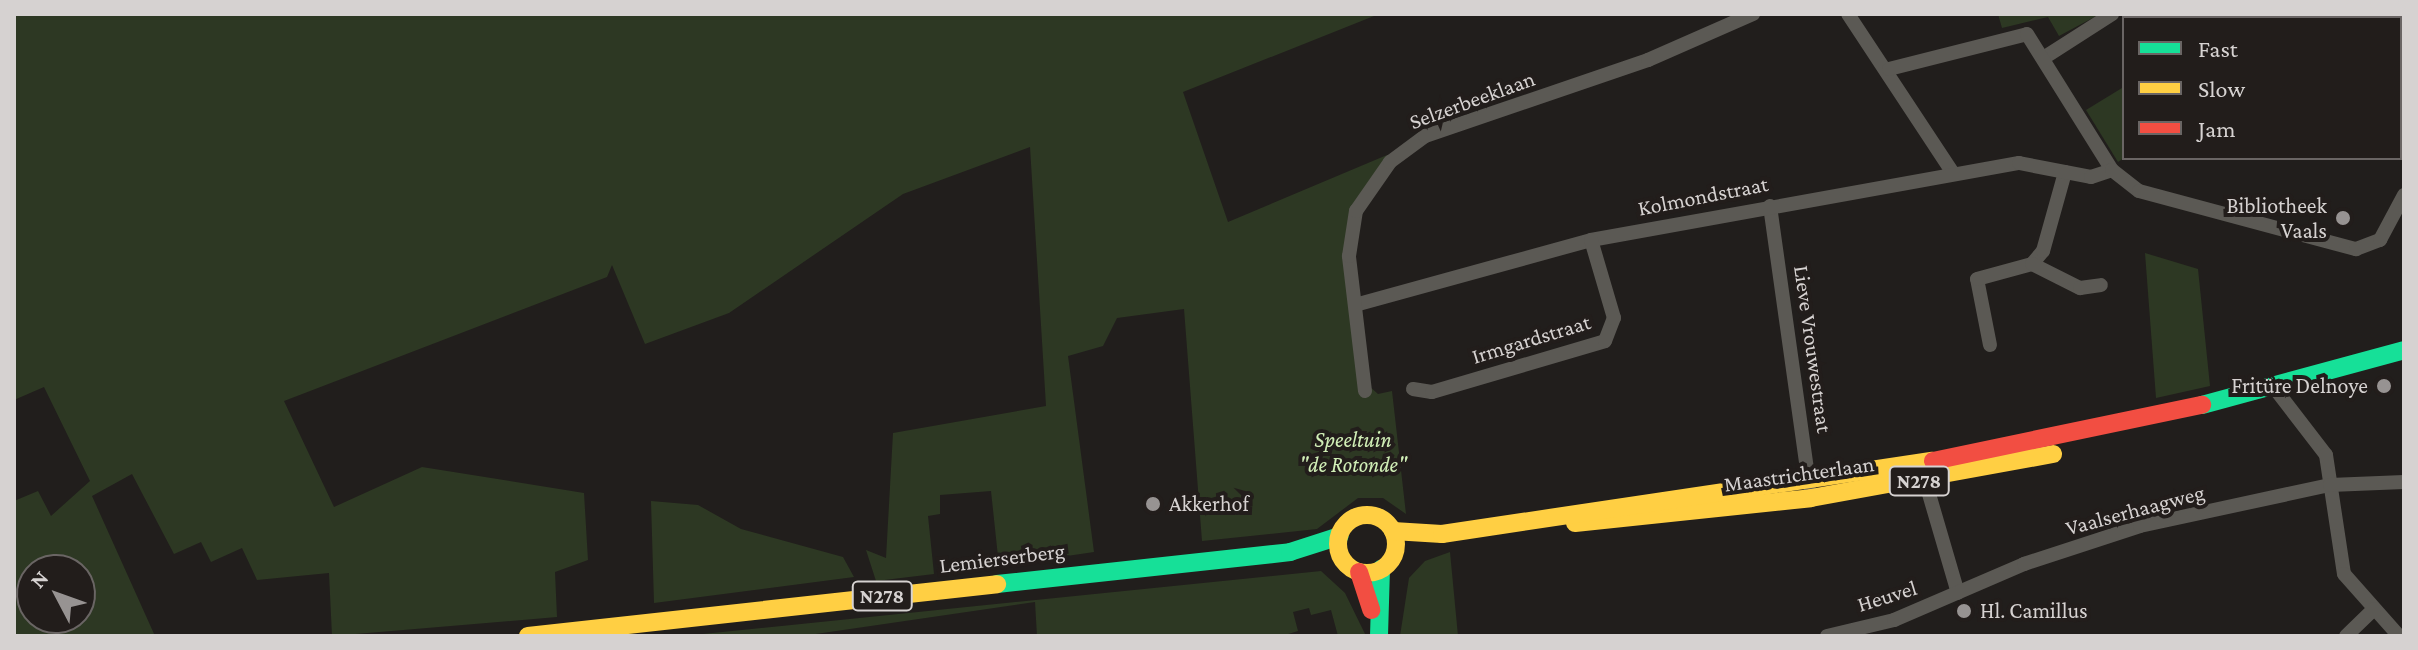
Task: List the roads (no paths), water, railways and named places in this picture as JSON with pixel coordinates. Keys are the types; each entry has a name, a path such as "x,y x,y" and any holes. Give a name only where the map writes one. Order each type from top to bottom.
{"main road":[{"name":"Maastrichterlaan","path":"1393,531 1442,534 1556,520 1597,523 2155,432 2251,405 2276,390 2404,350"},
{"name":"N278","path":"1340,536 1365,516 1393,531"},
{"path":"1393,531 1395,552"},
{"name":"Maastrichterlaan","path":"1395,552 1442,534"},
{"path":"1340,536 1342,558 1359,572 1378,629"},
{"name":"Lemierserberg","path":"528,636 1290,552 1340,536"},
{"name":"Lemierserberg","path":"1290,552 1342,558"},
{"name":"N278","path":"1381,569 1395,552"},
{"path":"1359,572 1381,569 1378,629"}],"street":[{"name":"Selzerbeeklaan","path":"1365,391 1349,256 1356,211 1406,147 1648,60 1753,14"},
{"path":"1848,14 1889,69 1953,173"},
{"path":"2045,57 2112,14"},
{"path":"1889,69 2022,33 2045,57 2112,170 2139,191 2356,249 2380,240 2404,195"},
{"name":"Kolmondstraat","path":"1355,305 1591,240 1953,173 2019,163 2091,177 2112,170"},
{"path":"1990,345 1977,279 2032,264 2043,251 2065,172"},
{"name":"Lieve Vrouwestraat","path":"1770,206 1810,489"},
{"name":"Irmgardstraat","path":"1413,389 1432,392 1605,341 1614,318 1591,240"},
{"path":"2032,264 2080,288 2101,285"},
{"path":"2276,390 2282,406 2322,446 2330,485 2337,559 2374,609 2399,636"},
{"path":"1922,472 1958,593"},
{"name":"Vaalserhaagweg","path":"1958,593 2140,526 2330,485 2404,482"},
{"name":"Heuvel","path":"1827,636 1894,620 1958,593"},
{"path":"2346,636 2374,609"},
{"path":"1894,620 1897,636"}],"place":[{"name":"Bibliotheek Vaals","path":"2343,218"},
{"name":"Fritüre Delnoye","path":"2384,386"},
{"name":"Akkerhof","path":"1153,504"},
{"name":"Hl. Camillus","path":"1964,611"}],"park label":[{"name":"Speeltuin \"de Rotonde\"","path":"1353,452"}]}
